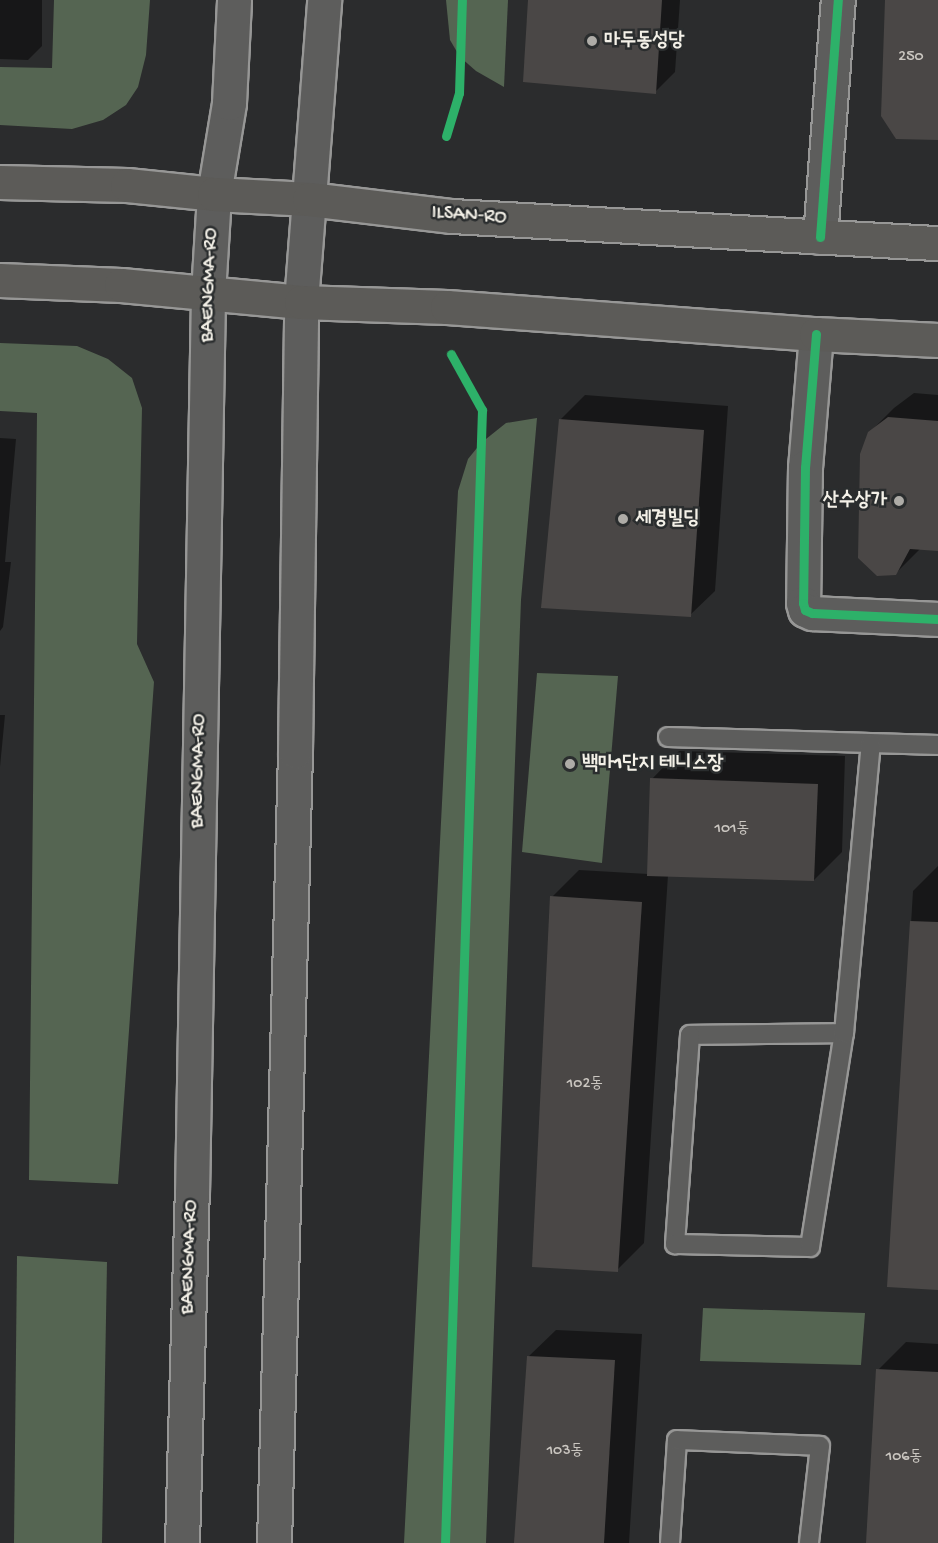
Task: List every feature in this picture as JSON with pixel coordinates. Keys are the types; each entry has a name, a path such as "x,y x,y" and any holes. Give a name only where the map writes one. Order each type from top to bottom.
{"main road":[{"name":"BAENGMA-RO","path":"182,1543 192,1182 208,293 214,194 229,103 234,0"},
{"path":"274,1543 294,763 301,302 324,0"},
{"path":"820,237 838,0"},
{"name":"ILSAN-RO","path":"0,182 127,185 214,194 309,199 452,216 938,243"},
{"path":"0,280 121,285 301,302 447,307 816,334 938,340"},
{"path":"816,334 805,467 803,603 805,610 812,613 938,619"}],"lane":[{"path":"668,737 938,745"},
{"path":"844,1033 690,1035 675,1244 810,1247 844,1033 870,744"},
{"path":"670,1543 677,1440 820,1446 809,1543"}],"green space":[{"path":"54,0 150,0 146,55 138,87 126,105 103,120 72,129 0,125 0,67 52,68"},
{"path":"446,0 508,0 504,87 476,71 460,57 450,40"},
{"path":"0,343 77,346 108,359 132,378 142,408 137,644 154,682 118,1184 29,1180 37,413 0,411"},
{"path":"537,418 521,600 486,1543 404,1543 458,491 468,459 481,443 506,423"},
{"name":"백마1단지 테니스장","path":"537,673 618,676 602,863 522,852"},
{"path":"17,1256 107,1262 102,1543 14,1543"},
{"path":"703,1308 865,1313 861,1365 700,1361"}],"building":[{"name":"마두동성당","path":"528,0 662,0 656,94 523,82"},
{"path":"885,0 938,0 938,140 896,139 881,116"},
{"name":"산수상가","path":"888,417 938,421 938,551 910,549 896,575 877,576 858,558 860,454 868,432"},
{"name":"세경빌딩","path":"559,419 704,430 691,617 541,608"},
{"path":"650,778 818,784 814,881 647,876"},
{"path":"550,896 642,902 618,1272 532,1267"},
{"path":"910,921 938,922 938,1290 887,1287"},
{"path":"527,1356 615,1360 604,1543 514,1543"},
{"path":"876,1369 938,1372 938,1543 866,1543"}],"cycle path":[{"path":"446,136 459,93 462,0"},
{"path":"820,237 838,0"},
{"path":"816,334 805,467 803,603 805,610 812,613 938,619"},
{"path":"445,1543 482,410 451,354"}],"place":[{"name":"마두동성당","path":"592,41"},
{"name":"산수상가","path":"899,501"},
{"name":"세경빌딩","path":"623,519"},
{"name":"백마1단지 테니스장","path":"570,764"}]}
